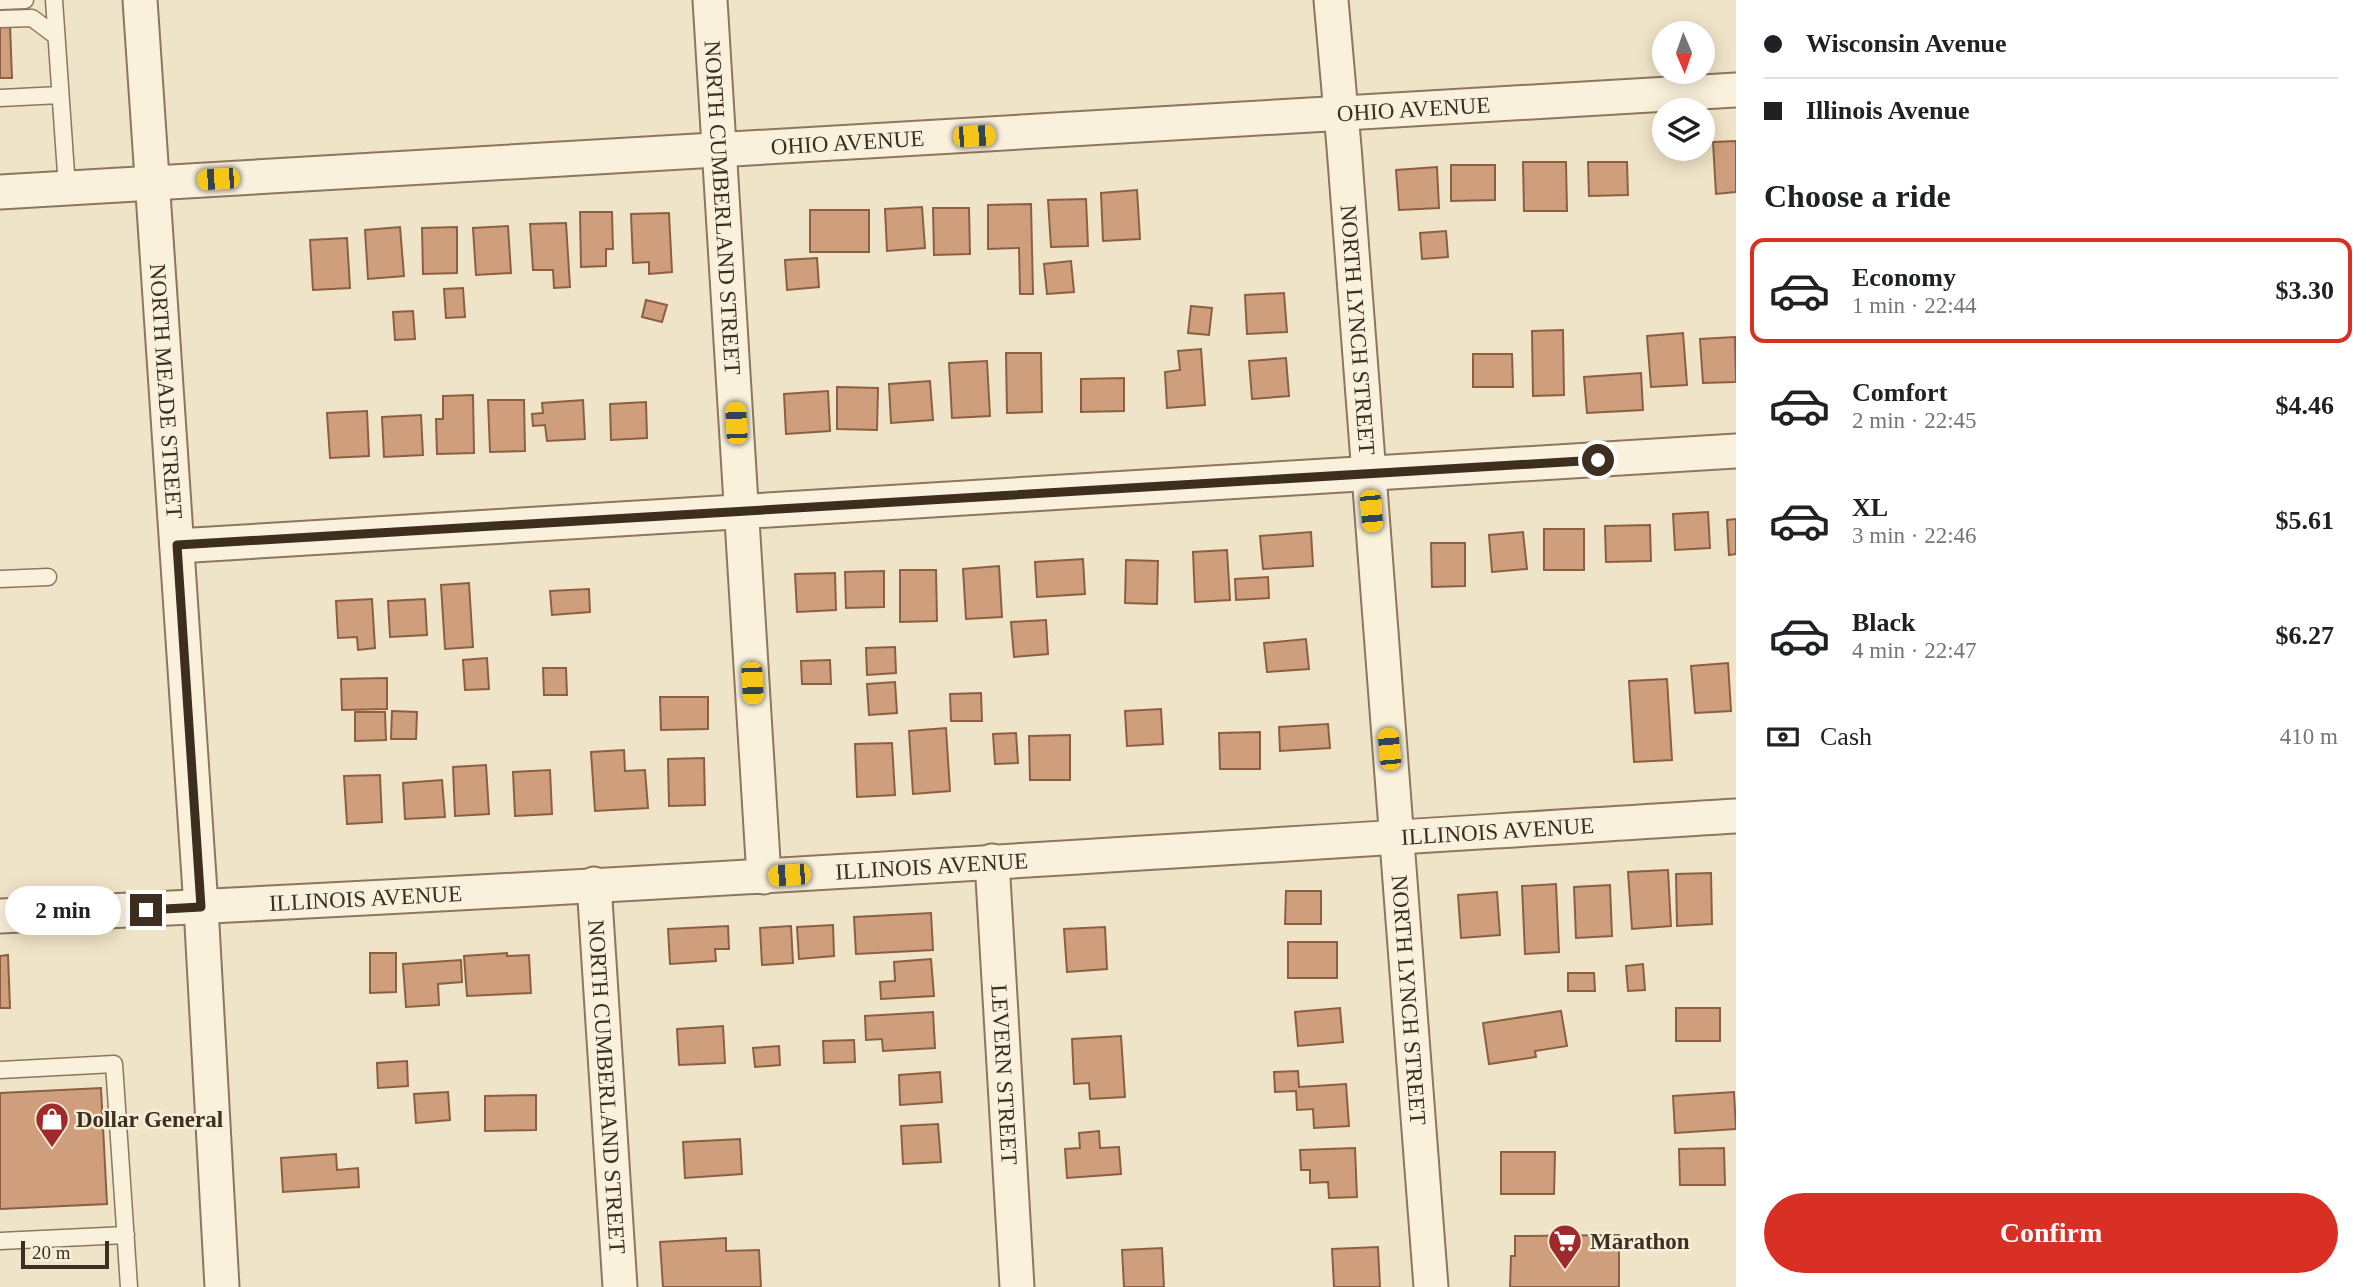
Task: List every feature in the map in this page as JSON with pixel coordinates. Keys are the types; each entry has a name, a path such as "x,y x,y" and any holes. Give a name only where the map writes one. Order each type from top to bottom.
{"street":[{"name":"NORTH MEADE STREET","path":"140,0 201,907 222,1287"},
{"name":"NORTH CUMBERLAND STREET","path":"710,0 764,877"},
{"name":"NORTH LYNCH STREET","path":"1331,0 1432,1287"},
{"name":"OHIO AVENUE","path":"0,192 1736,90"},
{"path":"177,545 1736,451"},
{"name":"ILLINOIS AVENUE","path":"0,916 764,877 1736,816"},
{"name":"LEVERN STREET","path":"992,861 1017,1287"},
{"name":"NORTH CUMBERLAND STREET","path":"594,884 620,1287"}],"lane":[{"path":"0,1 24,0"},
{"path":"54,0 67,188"},
{"path":"0,19 32,18 56,36"},
{"path":"0,98 60,95"},
{"path":"0,579 48,578"},
{"path":"0,1070 114,1064 129,1287"},
{"path":"0,1241 126,1235"}],"building":[{"path":"10,25 12,78 0,78 0,26"},
{"path":"1736,141 1736,192 1716,194 1715,142"},
{"path":"1523,162 1566,162 1567,211 1524,211"},
{"path":"1588,162 1627,162 1628,195 1589,196"},
{"path":"1451,165 1495,165 1495,200 1451,201"},
{"path":"1437,167 1439,208 1399,210 1396,170"},
{"path":"1137,190 1140,239 1103,241 1101,193"},
{"path":"1086,199 1088,246 1051,247 1048,200"},
{"path":"1031,204 1033,294 1020,294 1019,248 988,249 988,205"},
{"path":"922,207 925,248 887,251 885,209"},
{"path":"933,208 969,208 970,254 934,255"},
{"path":"810,210 869,210 869,252 810,252"},
{"path":"580,212 612,212 613,249 606,249 606,266 581,267"},
{"path":"669,213 672,272 649,274 649,262 633,263 631,214"},
{"path":"566,223 570,287 554,288 553,270 533,270 530,224"},
{"path":"508,226 511,273 476,275 473,228"},
{"path":"400,227 404,276 368,279 365,230"},
{"path":"457,227 457,273 423,274 422,228"},
{"path":"1446,231 1448,257 1422,259 1420,233"},
{"path":"347,238 350,288 313,290 310,240"},
{"path":"817,258 819,287 787,290 785,260"},
{"path":"1071,261 1074,292 1047,294 1044,264"},
{"path":"463,288 465,317 446,318 444,289"},
{"path":"1284,293 1287,332 1247,334 1245,295"},
{"path":"646,300 667,305 662,322 642,317"},
{"path":"1191,306 1212,308 1209,335 1188,333"},
{"path":"413,311 415,339 395,340 393,312"},
{"path":"1563,330 1564,395 1533,396 1532,331"},
{"path":"1683,333 1687,385 1651,387 1647,336"},
{"path":"1735,337 1736,382 1703,383 1700,339"},
{"path":"1201,349 1205,405 1167,408 1165,372 1180,370 1178,351"},
{"path":"1006,353 1041,353 1042,412 1007,413"},
{"path":"1473,354 1512,354 1513,387 1473,387"},
{"path":"1286,358 1289,396 1252,399 1249,361"},
{"path":"987,361 990,416 952,418 949,363"},
{"path":"1641,373 1643,410 1587,413 1584,377"},
{"path":"1124,378 1124,411 1081,412 1081,379"},
{"path":"930,381 933,420 891,423 889,384"},
{"path":"837,387 878,388 877,430 837,429"},
{"path":"828,391 830,431 786,434 784,394"},
{"path":"473,395 474,453 437,454 436,419 443,419 443,396"},
{"path":"488,400 524,400 525,451 490,452"},
{"path":"583,400 585,439 547,441 545,425 533,426 532,414 543,413 542,403"},
{"path":"646,402 647,438 611,440 610,404"},
{"path":"367,411 369,456 330,458 327,413"},
{"path":"421,415 423,455 384,457 382,417"},
{"path":"1708,512 1710,548 1675,550 1673,514"},
{"path":"1736,519 1736,554 1729,555 1727,520"},
{"path":"1650,525 1651,561 1606,562 1605,526"},
{"path":"1544,529 1584,529 1584,570 1544,570"},
{"path":"1311,532 1313,566 1263,569 1260,536"},
{"path":"1523,532 1527,569 1492,572 1489,535"},
{"path":"1431,543 1465,543 1465,586 1432,587"},
{"path":"1227,550 1230,600 1195,602 1193,552"},
{"path":"1083,559 1085,594 1037,597 1035,562"},
{"path":"1126,560 1158,561 1157,604 1125,603"},
{"path":"999,566 1002,617 966,619 963,569"},
{"path":"900,570 936,570 937,621 900,622"},
{"path":"884,571 884,607 846,608 845,572"},
{"path":"835,573 836,610 797,612 795,574"},
{"path":"1268,577 1269,598 1236,600 1235,579"},
{"path":"469,583 473,647 445,649 441,585"},
{"path":"589,589 590,612 552,615 550,591"},
{"path":"372,599 375,648 358,650 357,637 338,638 336,601"},
{"path":"425,599 427,635 390,637 388,601"},
{"path":"1046,620 1048,654 1014,657 1011,622"},
{"path":"1306,639 1309,669 1267,672 1264,643"},
{"path":"895,647 896,673 867,675 866,648"},
{"path":"487,658 489,689 465,690 463,660"},
{"path":"830,660 831,684 802,684 801,661"},
{"path":"1728,663 1731,711 1695,713 1691,666"},
{"path":"543,668 566,668 567,695 544,695"},
{"path":"387,678 387,709 342,710 341,679"},
{"path":"1667,679 1672,760 1634,762 1629,681"},
{"path":"895,682 897,713 869,715 867,684"},
{"path":"981,693 982,721 951,721 950,694"},
{"path":"660,697 708,697 708,729 661,730"},
{"path":"1161,709 1163,744 1127,746 1125,711"},
{"path":"392,711 417,712 416,739 391,739"},
{"path":"355,712 385,712 386,740 355,741"},
{"path":"1328,724 1330,748 1280,751 1279,727"},
{"path":"946,728 950,791 913,794 909,731"},
{"path":"1260,732 1260,769 1220,769 1219,733"},
{"path":"1016,733 1018,763 995,764 993,734"},
{"path":"1070,735 1070,780 1030,780 1029,736"},
{"path":"892,743 895,795 857,797 855,744"},
{"path":"624,750 625,771 645,770 648,808 595,811 591,752"},
{"path":"704,758 705,805 669,806 668,759"},
{"path":"486,765 489,814 455,816 453,767"},
{"path":"550,770 552,814 515,816 513,772"},
{"path":"380,775 382,822 347,824 344,776"},
{"path":"442,780 445,817 405,819 403,783"},
{"path":"1668,870 1671,926 1632,929 1628,872"},
{"path":"1711,873 1712,924 1677,926 1676,874"},
{"path":"1556,884 1559,952 1525,954 1522,886"},
{"path":"1610,885 1612,936 1576,938 1574,887"},
{"path":"1286,891 1321,891 1321,924 1285,924"},
{"path":"1497,892 1500,935 1461,938 1458,895"},
{"path":"931,913 933,950 856,954 854,917"},
{"path":"833,925 834,956 799,959 797,927"},
{"path":"728,926 729,949 715,949 716,961 670,964 668,929"},
{"path":"791,926 793,963 762,965 760,928"},
{"path":"1105,927 1107,969 1067,972 1064,929"},
{"path":"1288,942 1337,942 1337,978 1288,978"},
{"path":"370,953 396,953 396,992 370,993"},
{"path":"507,953 507,956 529,955 531,993 467,996 464,956"},
{"path":"8,955 10,1008 0,1008 0,956"},
{"path":"931,959 934,996 881,999 880,982 895,981 894,962"},
{"path":"461,960 462,982 438,984 439,1005 406,1007 403,964"},
{"path":"1643,964 1645,990 1628,991 1626,966"},
{"path":"1568,973 1594,973 1595,991 1568,991"},
{"path":"1340,1008 1343,1042 1298,1046 1295,1012"},
{"path":"1676,1008 1720,1008 1720,1041 1676,1041"},
{"path":"1561,1011 1567,1046 1535,1051 1536,1057 1489,1064 1483,1023"},
{"path":"933,1012 935,1048 883,1051 882,1039 866,1040 865,1016"},
{"path":"723,1026 725,1063 679,1065 677,1029"},
{"path":"1121,1036 1125,1097 1090,1099 1089,1083 1074,1084 1072,1039"},
{"path":"854,1040 855,1062 824,1063 823,1041"},
{"path":"779,1046 780,1065 755,1067 753,1048"},
{"path":"407,1061 408,1086 378,1088 377,1063"},
{"path":"1298,1071 1299,1087 1346,1084 1349,1126 1314,1128 1313,1109 1297,1110 1296,1091 1275,1092 1274,1072"},
{"path":"940,1072 942,1102 900,1105 899,1075"},
{"name":"Dollar General","path":"101,1088 107,1204 0,1209 0,1093"},
{"path":"448,1092 450,1120 416,1123 414,1094"},
{"path":"1734,1092 1736,1129 1675,1133 1673,1096"},
{"path":"536,1095 536,1130 485,1131 485,1096"},
{"path":"938,1124 941,1162 903,1164 901,1126"},
{"path":"1099,1131 1100,1148 1119,1147 1121,1174 1067,1178 1065,1149 1080,1148 1079,1133"},
{"path":"740,1139 742,1174 685,1178 683,1142"},
{"path":"1355,1148 1357,1197 1329,1198 1328,1182 1310,1183 1310,1170 1301,1170 1300,1150"},
{"path":"1724,1148 1725,1185 1680,1185 1679,1149"},
{"path":"1501,1152 1555,1152 1554,1194 1501,1194"},
{"path":"336,1154 337,1170 358,1168 359,1187 283,1192 281,1158"},
{"path":"1619,1235 1619,1287 1510,1287 1515,1236"},
{"path":"726,1238 726,1251 759,1250 761,1287 663,1287 660,1242"},
{"path":"1378,1247 1380,1287 1334,1287 1332,1249"},
{"path":"1162,1248 1164,1287 1124,1287 1122,1250"}],"place":[{"name":"Dollar General","path":"52,1149"},
{"name":"Marathon","path":"1565,1271"}],"route":[{"path":"146,910 201,907 177,545 1598,460"}]}
